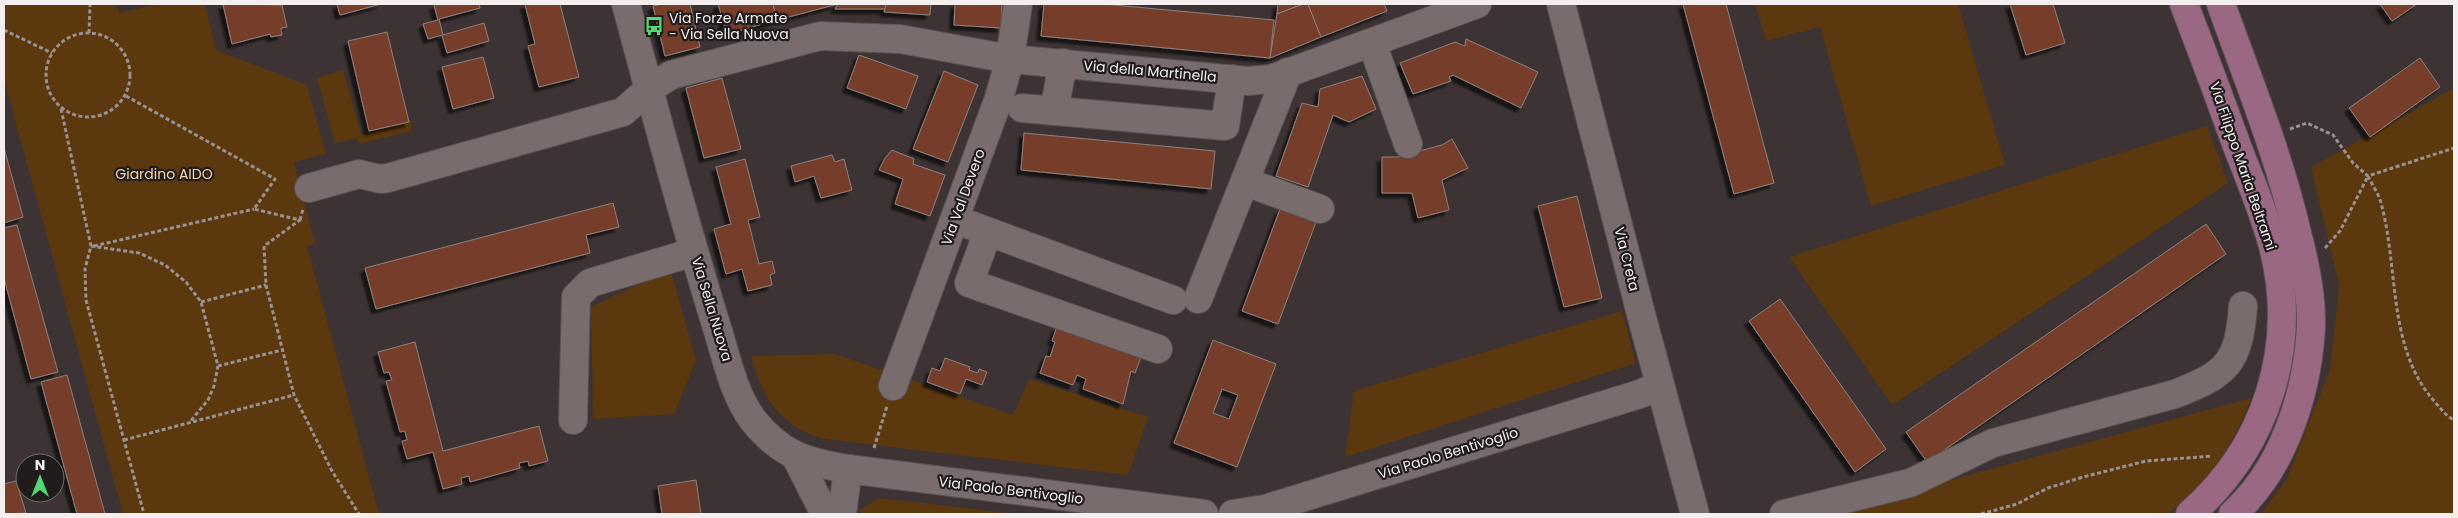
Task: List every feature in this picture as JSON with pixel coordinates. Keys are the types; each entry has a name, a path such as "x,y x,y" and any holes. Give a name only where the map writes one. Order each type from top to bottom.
{"main road":[{"name":"Via Filippo Maria Beltrami","path":"2184,4 2266,223 2280,281 2282,310 2278,362 2266,408 2244,451 2225,478 2190,514"},
{"name":"Via Filippo Maria Beltrami","path":"2220,4 2285,181 2306,269 2311,326 2305,375 2294,418 2279,453 2263,479 2244,505 2233,514"}],"street":[{"name":"Via Sella Nuova","path":"626,4 694,252 739,395 753,419 773,441 796,457 817,464 848,470"},
{"name":"Via Val Devero","path":"893,386 999,98 1010,59 1018,4"},
{"name":"Via della Martinella","path":"649,89 671,75 820,36 900,39 1010,59 1232,79 1271,79 1478,4"},
{"name":"Via Creta","path":"1561,4 1660,385 1696,514"},
{"path":"1372,43 1408,144"},
{"path":"1054,110 1063,63"},
{"path":"954,220 1186,300 1246,182 1288,72"},
{"path":"1022,108 1224,126 1232,79"},
{"path":"309,188 359,174 380,179 388,178 623,112 649,89"},
{"path":"1246,182 1320,209"},
{"path":"988,232 969,283 1158,349"},
{"path":"573,420 576,297 590,283 694,252"},
{"path":"1784,514 1910,483 1993,443 2175,394 2196,386 2219,374 2232,358 2241,336 2243,306"},
{"name":"Via Paolo Bentivoglio","path":"1233,514 1265,509 1640,394 1660,385"},
{"path":"796,457 825,514"},
{"path":"842,514 848,470"},
{"name":"Via Paolo Bentivoglio","path":"848,470 1204,514"}],"path":[{"path":"89,32 90,4"},
{"path":"4,30 52,53"},
{"path":"89,32 104,36 116,43 126,55 130,69 130,82 126,96 116,108 96,117 74,116 61,108 52,98 46,81 46,66 52,53 62,42 75,34 89,32"},
{"path":"126,96 275,179 254,209"},
{"path":"61,108 91,246 85,269 86,300 144,514"},
{"path":"2265,127 2283,131 2307,123 2333,135 2353,163 2368,176 2381,202 2404,343 2414,372 2426,392 2449,418 2454,420"},
{"path":"2306,269 2340,231 2368,176 2454,148"},
{"path":"91,246 254,209 300,220 264,246 266,285 294,395 332,471 359,514"},
{"path":"91,246 139,252 165,265 186,282 201,302 218,366 214,386 208,400 189,423"},
{"path":"201,302 266,285"},
{"path":"218,366 282,350"},
{"path":"873,451 893,386"},
{"path":"124,440 294,395"},
{"path":"1981,514 2016,504 2048,488 2146,462 2193,456 2221,456"}],"green space":[{"name":"Giardino AIDO","path":"4,4 117,4 119,13 158,4 205,4 216,50 307,85 326,154 294,162 315,244 307,246 379,514 123,514 4,80"},
{"path":"1755,4 1958,4 2005,165 1871,206 1820,27 1766,41"},
{"path":"343,70 361,134 411,120 411,131 359,144 358,138 335,143 317,78"},
{"path":"2454,88 2454,514 2261,514 2287,478 2330,370 2339,285 2311,167"},
{"path":"2207,126 2228,183 1892,405 1789,257"},
{"path":"672,275 696,360 674,414 593,419 591,307 650,279"},
{"path":"1622,311 1636,363 1345,457 1354,391"},
{"path":"835,354 1013,415 1029,379 1148,417 1128,475 825,439 796,427 776,409 761,385 751,356"},
{"path":"2251,398 2237,431 2218,462 2195,491 2167,514 1826,514"},
{"path":"879,498 1016,514 862,514 860,510"}],"building":[{"path":"223,4 282,5 287,27 281,28 282,35 271,37 270,34 232,44"},
{"path":"337,4 381,4 340,15"},
{"path":"479,4 480,8 439,19 443,35 484,23 489,41 447,53 442,35 428,39 423,24 438,20 434,5"},
{"path":"525,4 560,4 579,77 539,87 528,46 535,44"},
{"path":"690,4 700,47 665,56 653,6"},
{"path":"718,4 773,4 777,20 727,34"},
{"path":"773,4 838,4 777,20"},
{"path":"838,4 886,4 886,9 835,9"},
{"path":"886,4 931,4 930,15 884,12"},
{"path":"955,4 1002,4 1001,28 954,25"},
{"path":"1044,4 1104,4 1274,20 1270,58 1041,36"},
{"path":"1278,4 1303,4 1277,14"},
{"path":"1303,4 1308,4 1321,37 1270,58 1277,14"},
{"path":"1308,4 1384,4 1387,11 1321,37"},
{"path":"1683,4 1726,4 1774,183 1734,194"},
{"path":"2010,4 2053,4 2065,43 2026,55"},
{"path":"2380,4 2417,4 2392,21"},
{"path":"387,32 409,122 369,131 348,41"},
{"path":"1466,39 1538,72 1521,108 1453,75 1449,77 1451,81 1413,94 1400,63 1455,42 1465,46"},
{"path":"859,55 918,76 906,109 847,88"},
{"path":"483,57 494,98 453,109 442,67"},
{"path":"2420,58 2440,87 2370,137 2349,108"},
{"path":"944,71 978,85 948,162 913,149"},
{"path":"1362,76 1376,109 1349,122 1333,115 1308,187 1276,176 1302,103 1318,107 1320,89"},
{"path":"722,78 741,149 704,158 686,88"},
{"path":"1024,133 1215,151 1211,189 1021,170"},
{"path":"1452,139 1468,168 1442,180 1449,210 1418,218 1412,193 1382,193 1382,157 1397,157 1442,145"},
{"path":"4,148 23,217 4,223"},
{"path":"892,150 914,159 913,164 945,175 930,216 895,204 903,179 879,170 885,158"},
{"path":"832,155 835,162 844,159 852,190 821,198 814,176 795,182 791,166"},
{"path":"745,159 760,217 748,220 759,264 772,261 775,273 770,275 772,285 748,291 742,269 726,274 714,229 731,224 716,167"},
{"path":"1577,196 1602,298 1564,307 1538,206"},
{"path":"613,203 619,227 586,235 590,253 376,309 365,268"},
{"path":"1280,209 1316,222 1278,324 1242,311"},
{"path":"2206,224 2226,254 1927,462 1906,432"},
{"path":"17,225 58,372 31,379 4,278 4,228"},
{"path":"1780,299 1886,449 1855,472 1749,321"},
{"path":"1057,326 1141,357 1135,373 1131,371 1123,404 1083,389 1086,379 1077,375 1073,385 1040,373 1046,356 1050,357 1055,342 1052,341"},
{"path":"1213,340 1276,364 1237,467 1174,443","holes":["1222,389 1238,395 1229,419 1213,413"]},
{"path":"415,342 443,451 539,426 548,461 529,466 528,461 519,463 520,468 470,482 469,476 461,478 462,484 443,489 433,452 407,459 402,441 407,440 405,431 400,432 386,381 392,380 389,372 384,373 378,352"},
{"path":"945,358 970,367 969,370 978,373 979,369 987,372 982,385 966,379 960,394 927,382 932,368 940,371"},
{"path":"67,375 105,514 77,514 65,470 65,453 60,453 41,382"},
{"path":"696,480 701,514 662,514 658,486"},
{"path":"15,481 15,503 23,503 26,513 4,514 4,484"}],"place":[{"name":"Via Forze Armate - Via Sella Nuova","path":"654,26"}]}
